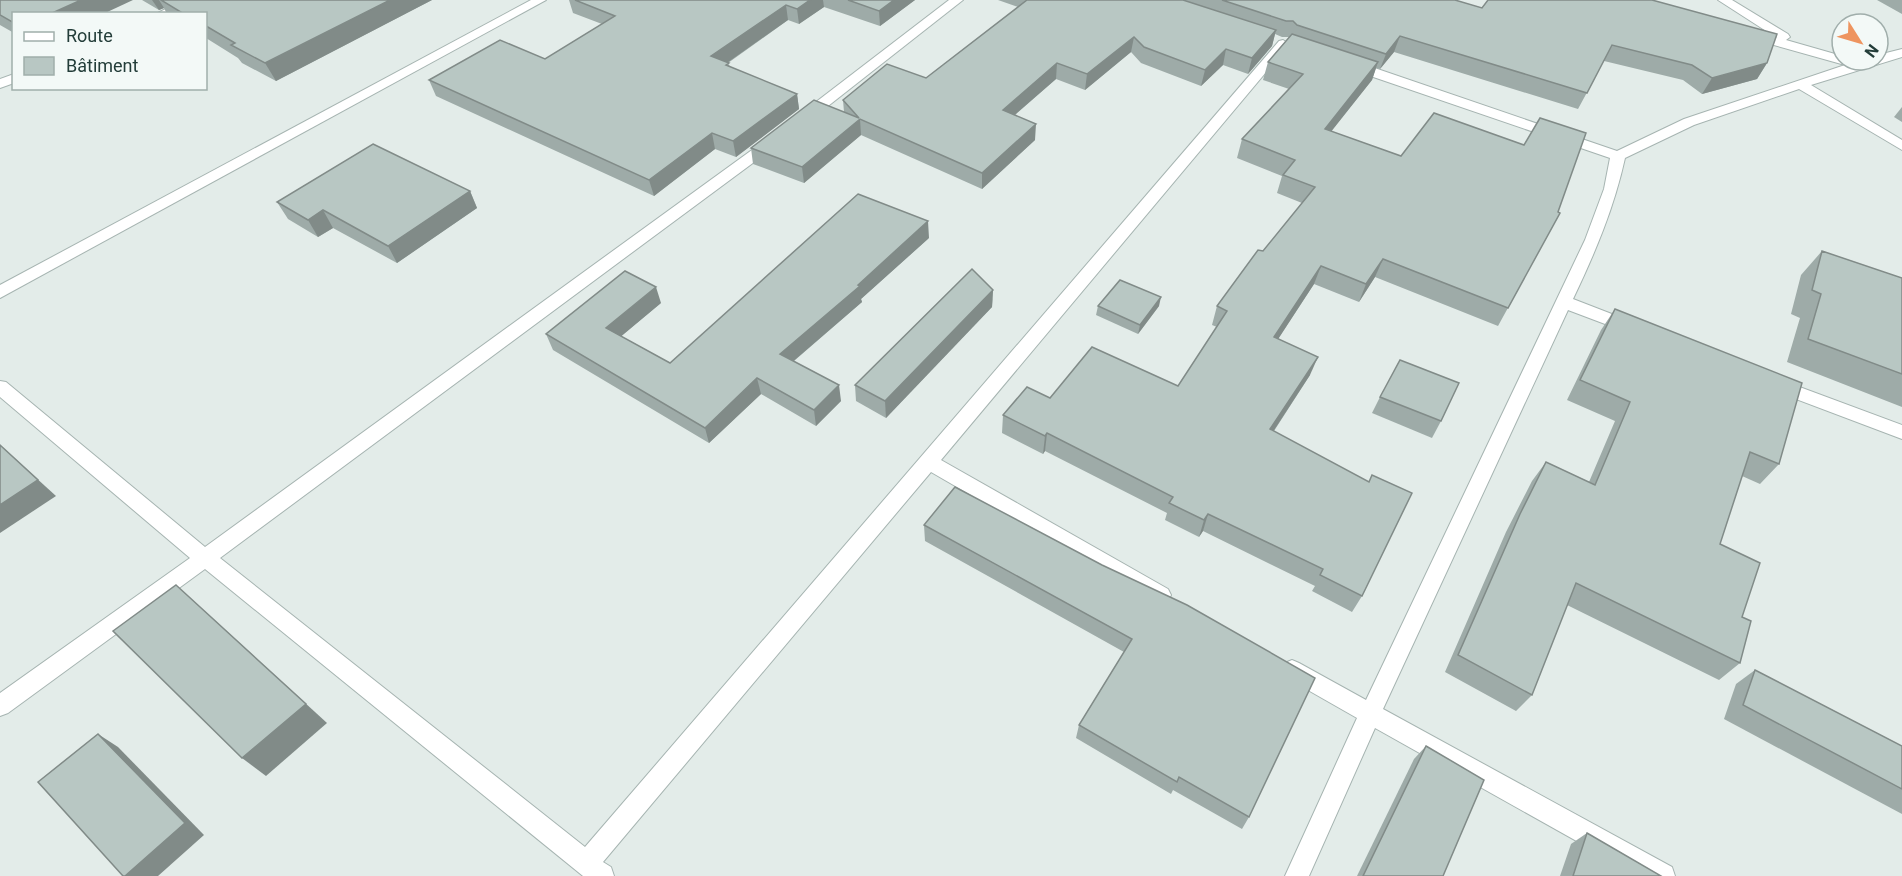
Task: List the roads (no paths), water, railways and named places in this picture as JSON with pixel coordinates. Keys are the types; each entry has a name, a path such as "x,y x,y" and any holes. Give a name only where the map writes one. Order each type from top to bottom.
{"street":[{"path":"166,12 193,0"},
{"path":"0,292 540,0"},
{"path":"0,706 788,131 957,0"},
{"path":"1724,0 1806,50"},
{"path":"1744,33 1830,57"},
{"path":"0,387 205,558 594,869 928,461 1285,42"},
{"path":"1340,61 1618,156 1689,122 1833,72"},
{"path":"1799,84 1902,146"},
{"path":"1297,876 1370,714 1593,240 1611,189 1618,156"},
{"path":"1564,302 1640,332"},
{"path":"1760,378 1902,432"},
{"path":"928,461 1175,602"},
{"path":"1277,661 1663,876"}]}
